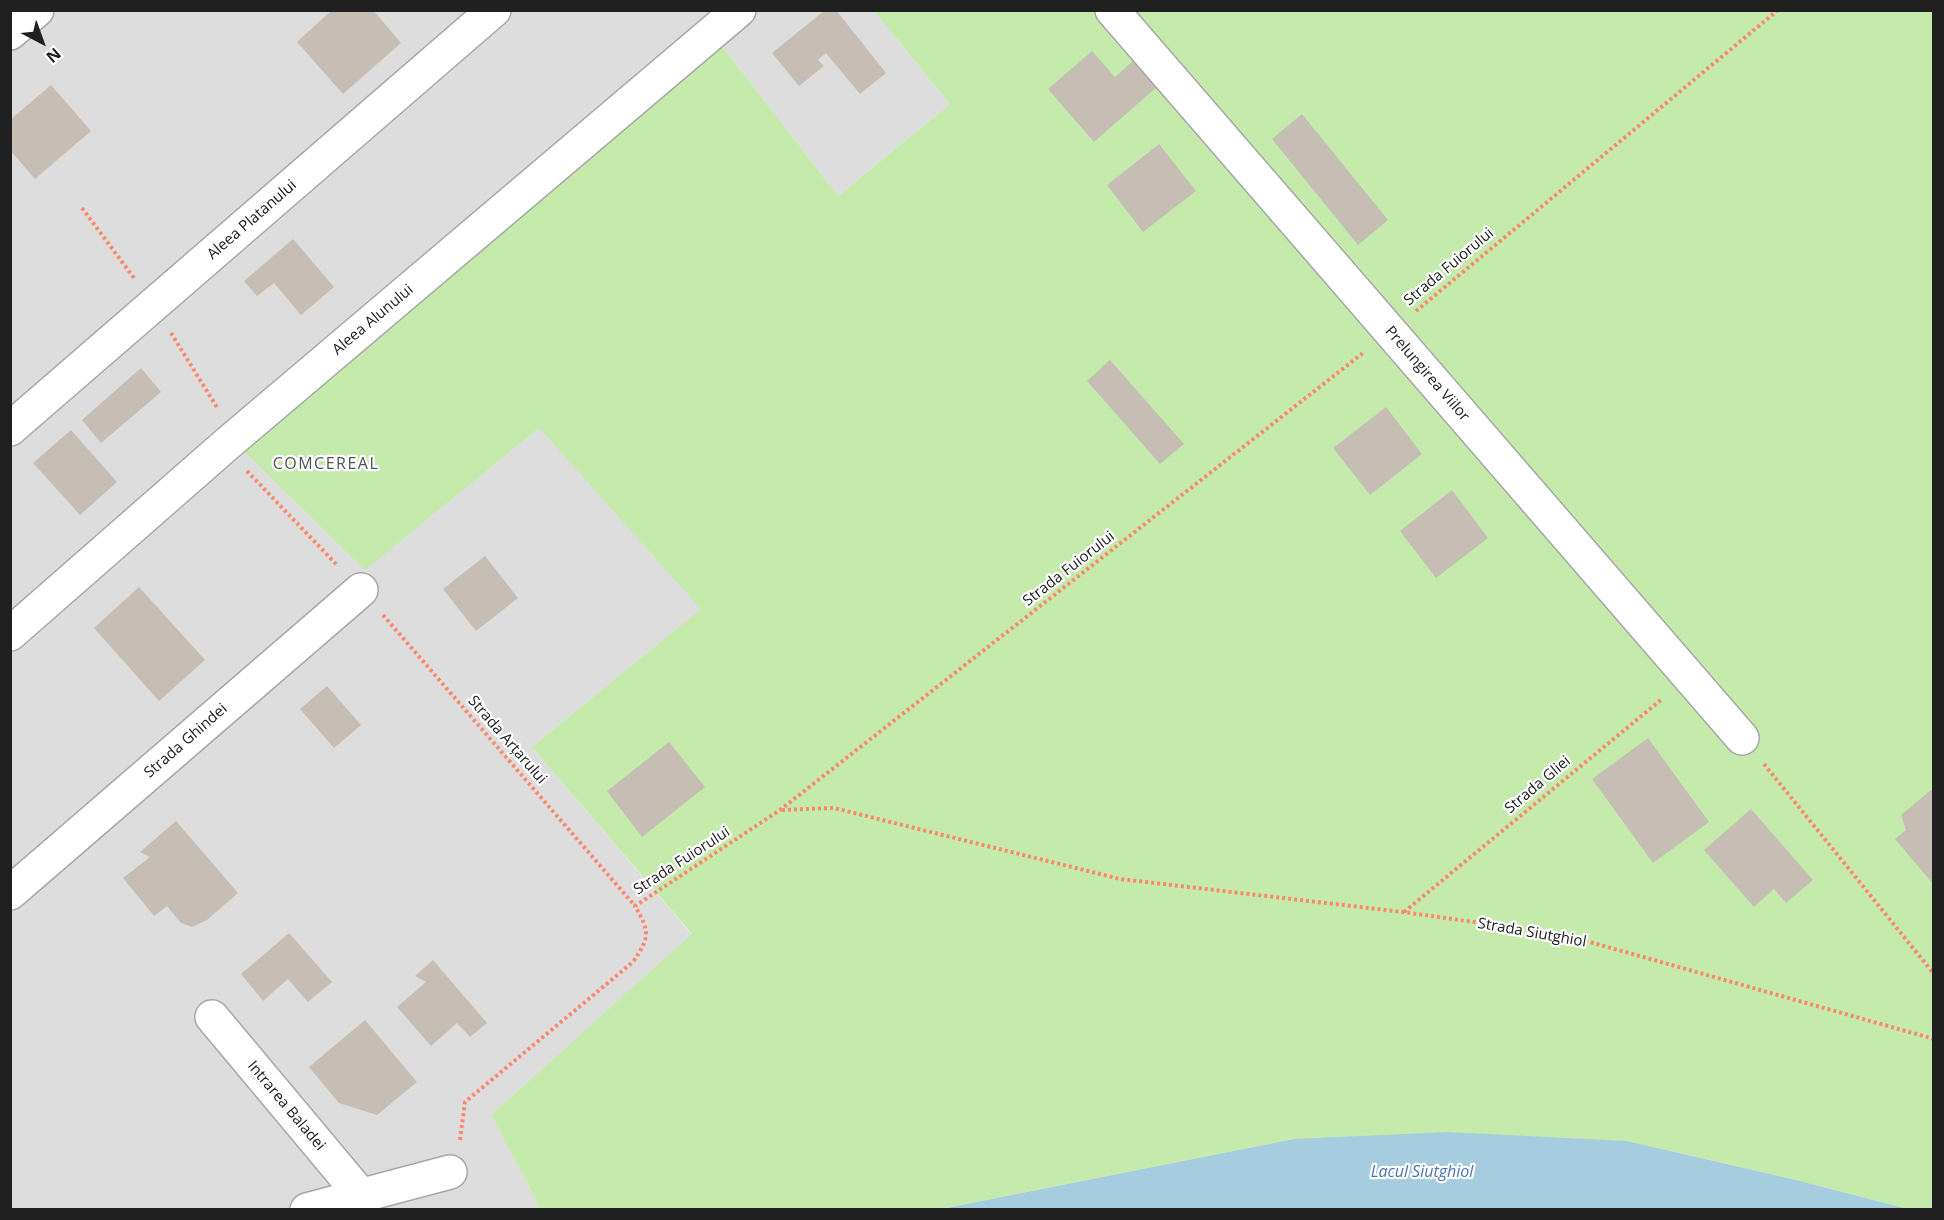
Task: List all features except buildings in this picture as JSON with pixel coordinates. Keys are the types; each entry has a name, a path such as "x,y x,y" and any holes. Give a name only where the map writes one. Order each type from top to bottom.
{"street":[{"path":"10,33 37,10"},
{"name":"Aleea Platanului","path":"10,429 494,10"},
{"name":"Prelungirea Viilor","path":"1112,10 1742,738"},
{"name":"Aleea Alunului","path":"10,634 227,444 731,13"},
{"name":"Strada Ghindei","path":"10,893 361,590"},
{"name":"Intrarea Baladei","path":"212,1017 360,1194"},
{"path":"307,1209 450,1172"}],"path":[{"name":"Strada Fuiorului","path":"450,1172 463,1130 465,1102 633,962 645,944 646,926 635,906 780,810 1390,332 1778,10"},
{"name":"Strada Arțarului","path":"361,590 635,906"},
{"name":"Strada Gliei","path":"1403,912 1689,676"},
{"path":"1742,738 1934,974"},
{"name":"Strada Siutghiol","path":"780,810 834,808 1120,879 1403,912 1565,935 1934,1039"}],"shaded area":[{"path":"10,11 874,11 950,104 838,196 721,45 365,569 539,428 702,609 532,747 692,935 491,1115 539,1209 11,1209"}],"green space":[{"path":"874,11 1933,11 1933,1209 1908,1209 1796,1180 1627,1141 1294,1139 941,1209 539,1209 491,1115 692,934 532,747 701,609 539,428 365,570 242,449 721,45 838,196 950,104"}],"water":[{"name":"Lacul Siutghiol","path":"1448,1132 1627,1141 1796,1180 1908,1209 941,1209 1294,1139"}],"district":[{"name":"COMCEREAL","path":"326,464"}]}
